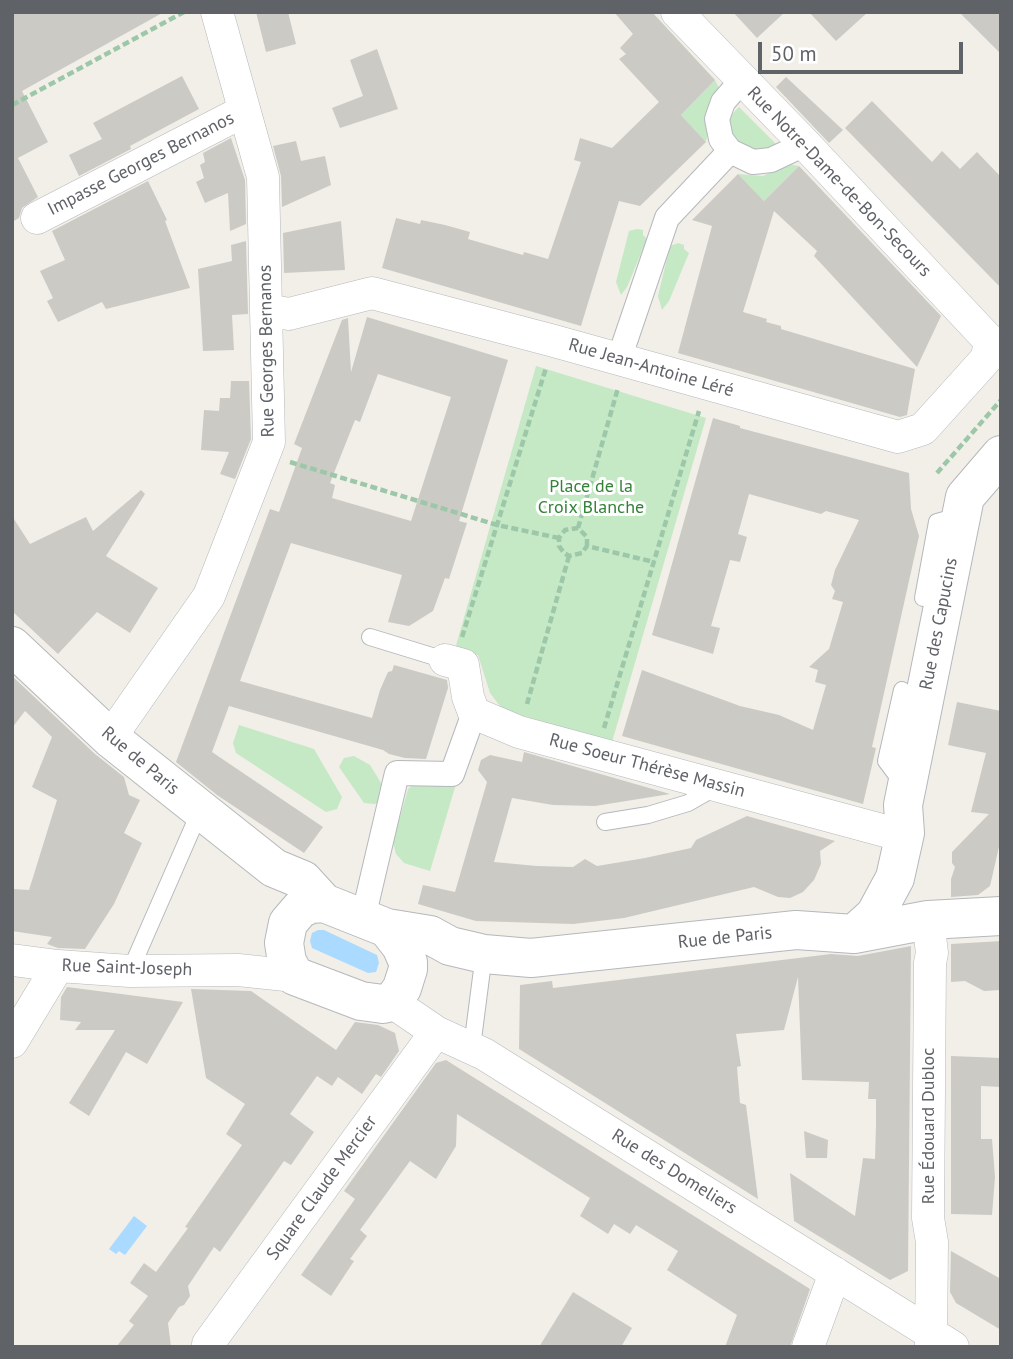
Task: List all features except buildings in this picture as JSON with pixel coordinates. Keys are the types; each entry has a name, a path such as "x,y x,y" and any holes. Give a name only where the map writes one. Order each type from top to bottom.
{"street":[{"name":"Rue Georges Bernanos","path":"110,738 209,596 269,442 263,177 217,12"},
{"name":"Rue Notre-Dame-de-Bon-Secours","path":"677,12 996,346"},
{"path":"742,80 723,102 717,119 721,139 730,151 753,162 771,160 804,144"},
{"name":"Impasse Georges Bernanos","path":"37,218 244,111"},
{"path":"622,360 667,218 730,151"},
{"name":"Rue Jean-Antoine Léré","path":"267,310 289,314 372,293 898,437 923,429 996,346"},
{"name":"Rue des Capucins","path":"854,934 875,915 887,875 905,833 899,808 965,497 1001,456"},
{"name":"Rue de Paris","path":"12,646 110,738 200,811 274,868 303,880 299,935 375,923 430,935 467,950 531,958 796,930 854,934 928,920 1001,916"},
{"path":"299,935 361,1001 383,1004 392,1002 402,988 408,962 401,946 375,923 397,773 452,774 474,713 468,697 463,665 449,661"},
{"name":"Rue Soeur Thérèse Massin","path":"474,713 519,732 719,786 899,808"},
{"path":"887,875 928,920"},
{"name":"Rue des Capucins","path":"796,930 845,918 887,875"},
{"name":"Rue Édouard Dubloc","path":"928,920 932,953 928,1218 938,1342"},
{"name":"Rue Saint-Joseph","path":"12,960 130,971 242,971 255,956 299,935"},
{"name":"Rue de Paris","path":"408,962 467,950"},
{"path":"12,1042 58,966"},
{"name":"Rue des Domeliers","path":"392,1002 436,1032 472,1047 835,1273 938,1342"},
{"name":"Square Claude Mercier","path":"208,1344 436,1032"},
{"path":"808,1347 835,1273"}],"lane":[{"path":"923,598 937,522 961,516"},
{"path":"370,637 449,661"},
{"path":"899,808 886,761 902,690"},
{"path":"605,822 648,815 688,803 719,786"},
{"path":"130,971 200,811"},
{"path":"467,950 472,1047"}],"path":[{"path":"12,105 184,12"},
{"path":"449,661 497,525 554,341"},
{"path":"578,528 622,360"},
{"path":"597,752 708,383"},
{"path":"937,473 1001,400"},
{"path":"269,442 290,462 497,525 559,538"},
{"path":"578,528 587,537 587,546 582,554 564,554 559,546 559,538 565,530 578,528"},
{"path":"587,546 654,562"},
{"path":"519,732 569,556"}],"green space":[{"path":"715,80 722,94 711,116 706,142 681,115"},
{"path":"739,107 776,144 763,156 745,153 728,135 730,116"},
{"path":"788,164 799,166 764,201 738,174 763,176"},
{"path":"643,230 647,239 621,295 616,282 629,231"},
{"path":"678,243 684,245 684,249 689,253 669,301 662,310 658,296 670,246"},
{"name":"Place de la Croix Blanche","path":"536,366 706,418 612,742 503,710 490,693 478,655 455,649"},
{"path":"239,725 314,749 342,797 337,809 326,812 236,753 233,743"},
{"path":"354,756 370,765 386,791 383,800 375,804 364,803 339,767 344,758"},
{"path":"419,780 456,784 430,871 404,863 396,854 393,842 408,789"}],"water":[{"path":"324,930 377,955 379,963 376,972 368,973 312,948 312,933"},
{"path":"134,1216 147,1226 125,1255 119,1251 116,1254 109,1249"}]}
